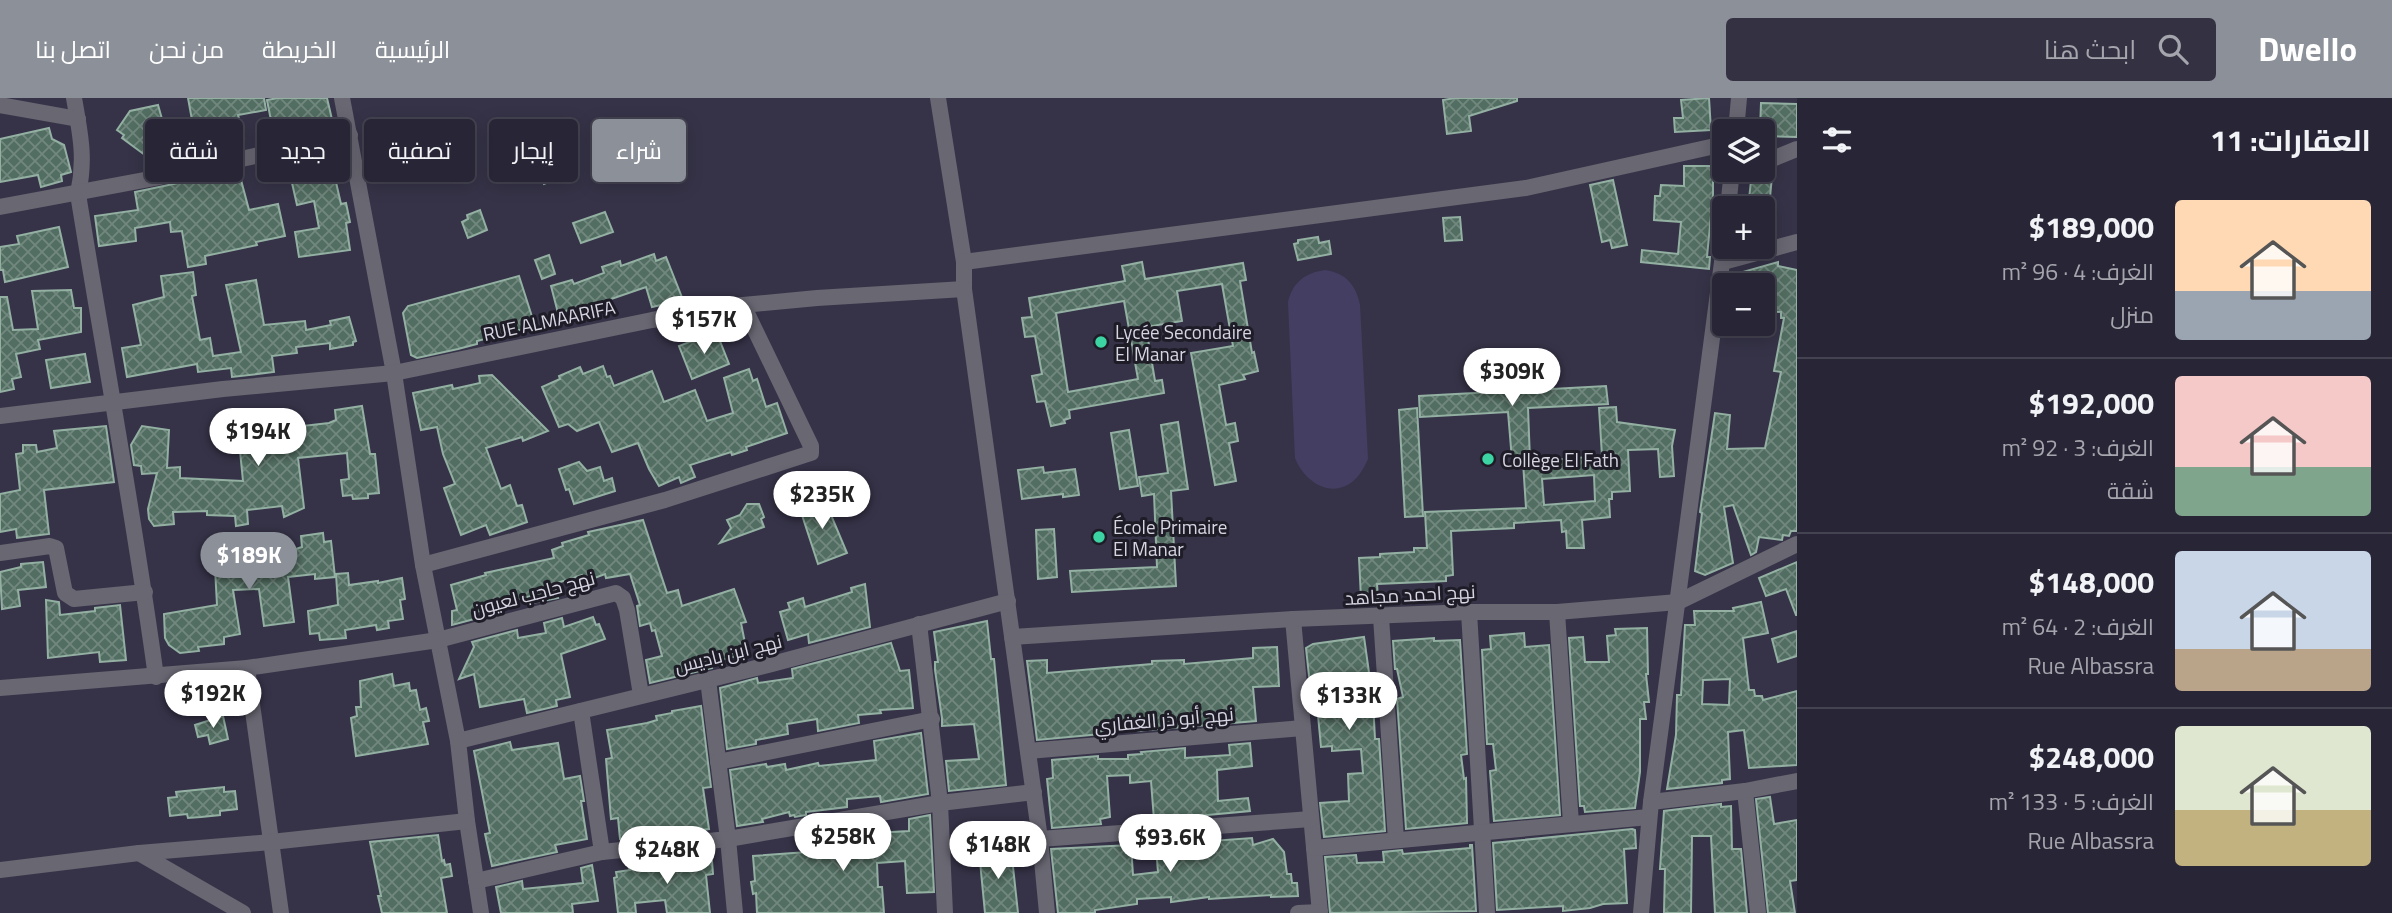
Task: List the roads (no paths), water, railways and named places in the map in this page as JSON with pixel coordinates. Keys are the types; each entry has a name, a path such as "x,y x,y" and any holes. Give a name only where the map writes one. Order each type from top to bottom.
{"street":[{"path":"74,98 84,164 78,194 111,403 145,592 156,677"},
{"path":"342,98 346,119"},
{"path":"938,98 964,262 964,289 1034,792 1047,913"},
{"path":"1737,119 1739,98"},
{"path":"0,105 78,119"},
{"path":"350,140 394,373 423,565 458,741 481,913"},
{"path":"964,262 1526,188 1712,147"},
{"path":"1775,158 1797,149"},
{"path":"0,207 78,194 257,155"},
{"path":"1775,246 1797,242"},
{"path":"1639,913 1650,810 1723,259"},
{"name":"RUE ALMAARIFA","path":"0,416 394,373 652,320 743,306 817,298 964,289"},
{"path":"423,565 665,500 811,453 811,446 743,306"},
{"name":"نهج احمد مجاهد","path":"1012,637 1469,611 1557,612 1678,602 1797,544"},
{"path":"0,553 50,546 56,548 65,593 74,599 145,592"},
{"name":"نهج حاجب لعيون","path":"438,640 616,593 623,598 627,610 641,695"},
{"name":"نهج ابن باديس","path":"458,741 708,680 1008,601"},
{"path":"1469,611 1487,913"},
{"path":"1557,612 1571,824"},
{"path":"1381,617 1396,840"},
{"path":"1293,620 1320,912 1298,913"},
{"path":"919,624 940,803 945,913"},
{"path":"0,688 247,668 438,640"},
{"path":"247,668 281,913"},
{"path":"708,680 735,913"},
{"path":"581,711 602,852"},
{"path":"718,762 932,719"},
{"name":"نهج أبو ذر الغفاري","path":"1028,751 1303,728"},
{"path":"1314,848 1571,824 1797,781"},
{"path":"1745,791 1758,913"},
{"path":"476,881 602,852 728,839 940,803 1034,792"},
{"path":"1040,839 1311,819"},
{"path":"0,870 139,853 467,821"},
{"path":"139,853 243,913"}],"place":[{"name":"Lycée Secondaire El Manar","path":"1101,342"},
{"name":"Collège El Fath","path":"1488,459"},
{"name":"École Primaire El Manar","path":"1099,537"}]}
